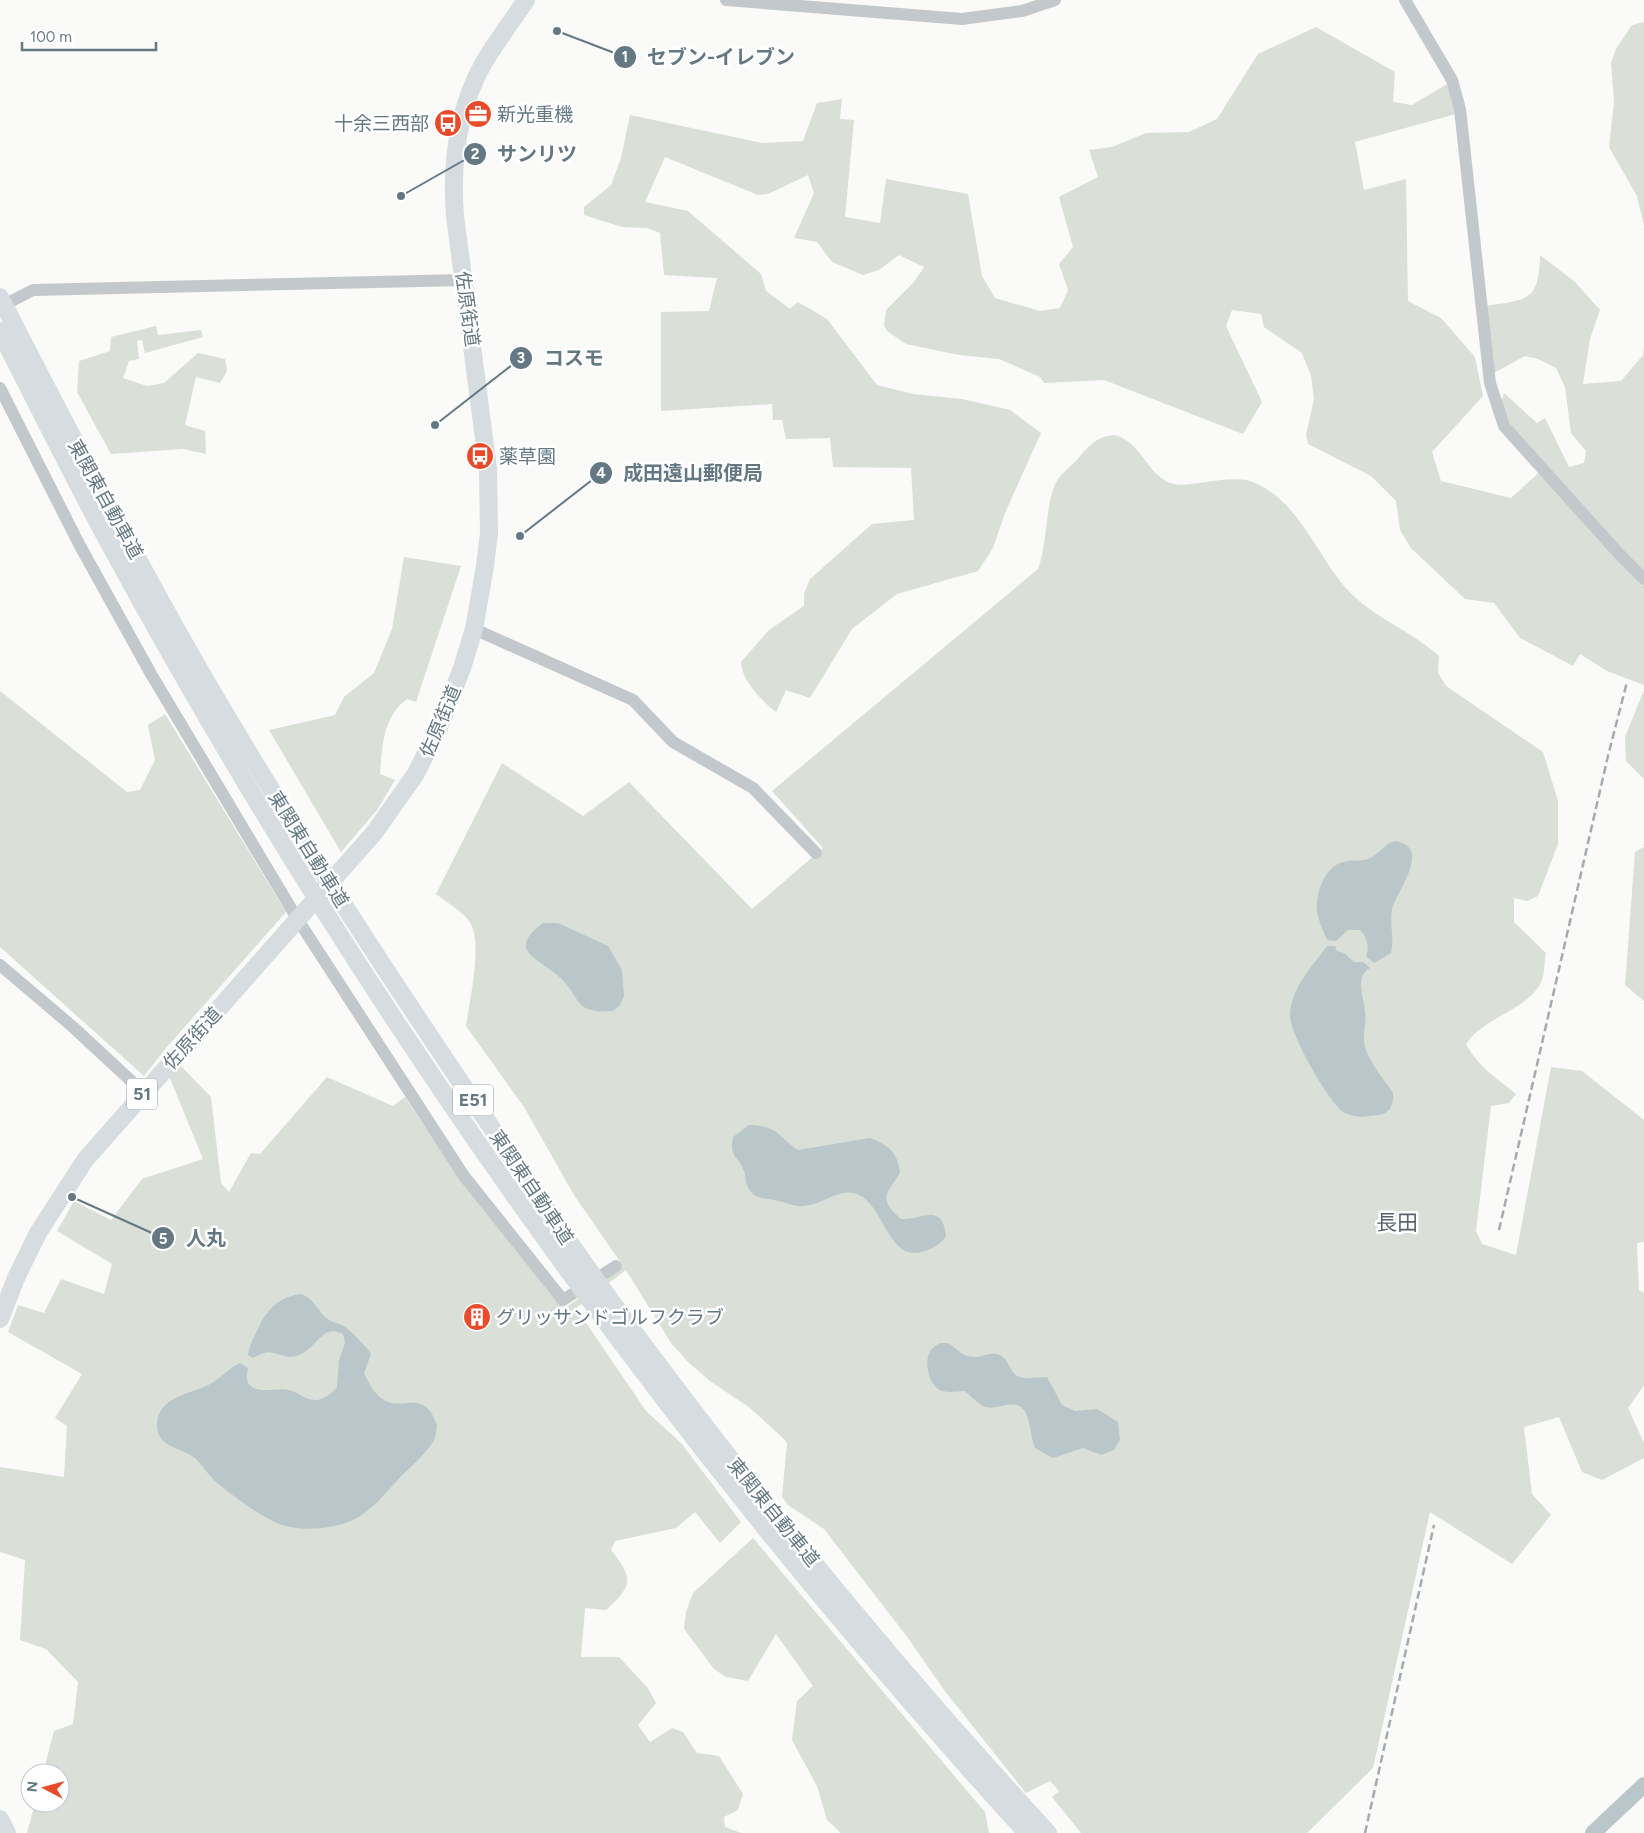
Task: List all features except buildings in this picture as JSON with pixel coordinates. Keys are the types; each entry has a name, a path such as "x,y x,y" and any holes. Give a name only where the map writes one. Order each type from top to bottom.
{"highway":[{"name":"佐原街道","path":"0,1319 4,1300 35,1240 66,1189 99,1142 374,833 415,775 427,754 455,686 474,629 489,533 490,498 486,440 453,192 460,124 474,82 484,63 526,0"},
{"name":"東関東自動車道","path":"0,297 68,430 199,668 312,856 410,1008 611,1300 683,1397 777,1518 866,1625 980,1759 1048,1833"},
{"name":"東関東自動車道","path":"0,331 109,543 247,782 397,1022 508,1185 597,1311 765,1527 866,1650 1027,1833"},
{"path":"0,1819 8,1833"}],"street":[{"path":"726,0 962,19 1022,11 1056,0"},
{"path":"1405,0 1452,80 1460,109 1490,383 1504,426 1620,556 1644,579"},
{"path":"0,306 33,290 464,280"},
{"path":"0,388 79,544 151,674 464,1176 563,1300 569,1298 616,1266"},
{"path":"474,629 633,700 673,742 753,788 816,853"},
{"path":"0,965 73,1027 143,1092"}],"shaded area":[{"path":"1644,22 1644,226 1637,196 1609,147 1614,102 1611,63 1616,49 1632,25"},
{"path":"1316,27 1395,72 1393,102 1412,105 1447,84 1456,114 1355,142 1364,190 1406,179 1408,301 1441,318 1475,357 1483,396 1432,452 1441,481 1511,498 1544,468 1514,434 1501,404 1504,393 1537,423 1545,418 1569,467 1584,463 1586,451 1571,433 1565,387 1556,368 1538,359 1525,356 1494,373 1485,306 1521,300 1528,296 1537,282 1540,255 1575,282 1600,310 1590,339 1583,384 1621,381 1643,355 1644,348 1644,685 1607,671 1580,654 1573,666 1520,638 1494,603 1465,599 1411,548 1400,530 1396,501 1371,476 1308,444 1306,435 1314,399 1311,376 1302,353 1264,327 1261,314 1232,310 1226,326 1262,402 1243,434 1104,380 1044,383 1040,377 999,359 959,355 906,344 887,331 884,326 886,310 914,282 924,267 899,255 879,270 863,275 832,262 817,242 794,238 814,193 808,175 768,194 758,195 665,157 645,202 688,211 761,274 766,291 790,309 798,302 827,319 877,385 913,394 962,399 1010,410 1041,433 1005,513 993,548 978,571 897,594 852,629 810,698 786,690 776,712 764,702 749,683 742,669 741,662 769,630 804,606 804,594 810,579 872,524 914,520 911,468 833,467 830,438 786,439 782,420 773,420 772,404 661,411 661,312 709,311 717,278 664,275 660,233 647,228 622,227 584,215 584,207 611,185 621,158 630,115 762,143 803,141 817,103 842,99 840,119 854,120 845,217 880,223 886,179 968,194 982,276 995,298 1040,311 1060,308 1068,290 1059,264 1073,247 1059,197 1098,177 1089,150 1112,147 1146,133 1189,132 1217,119 1258,54"},
{"path":"156,326 158,335 201,330 203,337 145,353 142,340 137,341 139,359 129,361 123,378 147,386 164,383 198,353 225,359 227,371 220,383 196,377 185,425 205,431 206,454 183,449 111,454 77,392 79,361 110,351 111,337"},
{"name":"グリッサンドゴルフクラブ","path":"1114,435 1123,438 1131,444 1155,472 1170,483 1187,485 1232,479 1253,482 1268,490 1292,512 1340,581 1351,593 1375,613 1414,637 1439,656 1438,673 1446,686 1543,752 1558,801 1558,844 1538,896 1527,901 1514,898 1514,922 1546,953 1543,977 1536,990 1528,998 1484,1027 1466,1044 1482,1066 1516,1094 1509,1103 1491,1106 1476,1231 1482,1244 1516,1255 1551,1067 1582,1071 1644,1120 1644,1242 1637,1243 1639,1290 1644,1293 1644,1385 1628,1408 1644,1443 1644,1458 1602,1480 1582,1472 1559,1417 1524,1427 1532,1494 1551,1515 1512,1564 1430,1512 1373,1768 1307,1833 1081,1833 1052,1797 1059,1791 1050,1781 1026,1793 944,1690 908,1638 824,1529 788,1505 782,1497 787,1443 785,1440 750,1408 710,1381 689,1363 671,1343 626,1270 576,1308 646,1411 681,1443 741,1522 720,1543 695,1512 676,1528 615,1541 611,1550 626,1575 626,1587 622,1594 606,1610 585,1608 581,1657 619,1657 647,1687 656,1703 638,1725 650,1742 672,1728 683,1732 697,1753 719,1756 743,1794 738,1810 724,1817 725,1827 741,1833 27,1833 32,1813 70,1813 70,1763 46,1763 54,1731 73,1724 78,1682 46,1649 20,1640 25,1560 0,1552 0,1467 64,1477 67,1426 55,1418 82,1374 8,1332 18,1305 44,1313 61,1279 104,1294 112,1264 57,1231 74,1201 111,1220 142,1179 203,1159 169,1076 180,1065 211,1097 221,1183 229,1192 251,1153 260,1154 327,1077 393,1106 405,1097 462,1178 564,1309 623,1266 574,1195 524,1107 466,1026 474,972 475,942 473,930 469,921 462,914 436,894 502,763 583,816 629,782 752,909 823,848 772,791 1038,569 1044,547 1051,498 1058,479 1093,443"},
{"path":"404,557 461,566 416,702 407,699 399,706 388,723 383,743 380,774 395,780 377,810 341,852 269,730 335,715 344,697 374,673 392,629"},
{"path":"1644,690 1644,779 1626,761 1625,737"},
{"path":"0,691 127,792 140,790 155,760 148,725 165,714 286,912 166,1048 144,1076 0,947"},
{"path":"1395,841 1406,845 1411,852 1412,861 1392,910 1391,953 1374,963 1366,956 1368,950 1367,942 1359,930 1348,930 1336,941 1327,940 1318,914 1318,896 1326,875 1336,865 1346,861 1370,858 1387,844"},
{"path":"1644,847 1644,1001 1625,985 1635,852"},
{"path":"543,923 558,923 608,946 622,970 624,996 620,1005 613,1011 590,1010 579,1002 557,975 534,958 526,947 527,940 532,932"},
{"path":"1327,946 1335,946 1337,951 1344,953 1354,962 1363,962 1370,968 1365,972 1361,982 1365,1016 1365,1045 1371,1061 1393,1093 1393,1101 1386,1113 1358,1117 1345,1113 1338,1107 1312,1068 1291,1024 1291,1005 1298,987"},
{"path":"749,1125 766,1127 772,1130 798,1150 870,1138 882,1144 895,1155 900,1173 888,1192 887,1201 889,1206 901,1219 935,1216 944,1225 946,1236 931,1249 913,1253 903,1250 895,1242 876,1211 859,1195 852,1193 838,1194 818,1203 801,1206 756,1196 746,1183 742,1166 732,1149 733,1137"},
{"path":"300,1294 310,1299 329,1320 347,1328 369,1351 371,1354 364,1373 373,1389 382,1398 390,1403 415,1403 422,1405 430,1411 437,1425 435,1438 431,1445 374,1506 365,1513 343,1524 312,1529 282,1525 257,1512 219,1484 191,1455 172,1447 162,1439 158,1434 157,1427 158,1416 162,1408 169,1402 212,1383 240,1363 248,1368 248,1382 259,1390 289,1390 314,1400 329,1395 337,1387 339,1360 345,1343 343,1334 336,1331 325,1334 307,1351 295,1356 290,1357 268,1352 253,1358 248,1355 259,1325 272,1307 284,1299"},
{"path":"940,1343 948,1343 970,1357 1000,1355 1006,1360 1014,1373 1020,1377 1047,1377 1062,1405 1075,1411 1097,1409 1118,1422 1120,1440 1114,1450 1101,1455 1083,1448 1053,1458 1035,1448 1029,1420 1021,1407 1013,1404 993,1408 983,1406 965,1391 944,1392 934,1385 929,1375 927,1364 930,1352"},
{"path":"753,1538 985,1812 989,1833 841,1833 827,1820 817,1786 792,1740 797,1701 813,1686 776,1634 748,1681 726,1677 714,1669 684,1629 686,1612 693,1593"}],"waterway":[{"path":"1593,1833 1644,1785"}],"railway":[{"path":"1499,1230 1608,756 1627,682"},
{"path":"1365,1833 1434,1525"}],"place":[{"name":"セブン-イレブン","path":"557,31"},
{"name":"新光重機","path":"478,114"},
{"name":"十余三西部","path":"448,123"},
{"name":"サンリツ","path":"401,196"},
{"name":"コスモ","path":"435,425"},
{"name":"薬草園","path":"480,456"},
{"name":"成田遠山郵便局","path":"520,536"},
{"name":"人丸","path":"72,1197"},
{"name":"グリッサンドゴルフクラブ","path":"477,1317"}],"district":[{"name":"長田","path":"1397,1223"}]}
